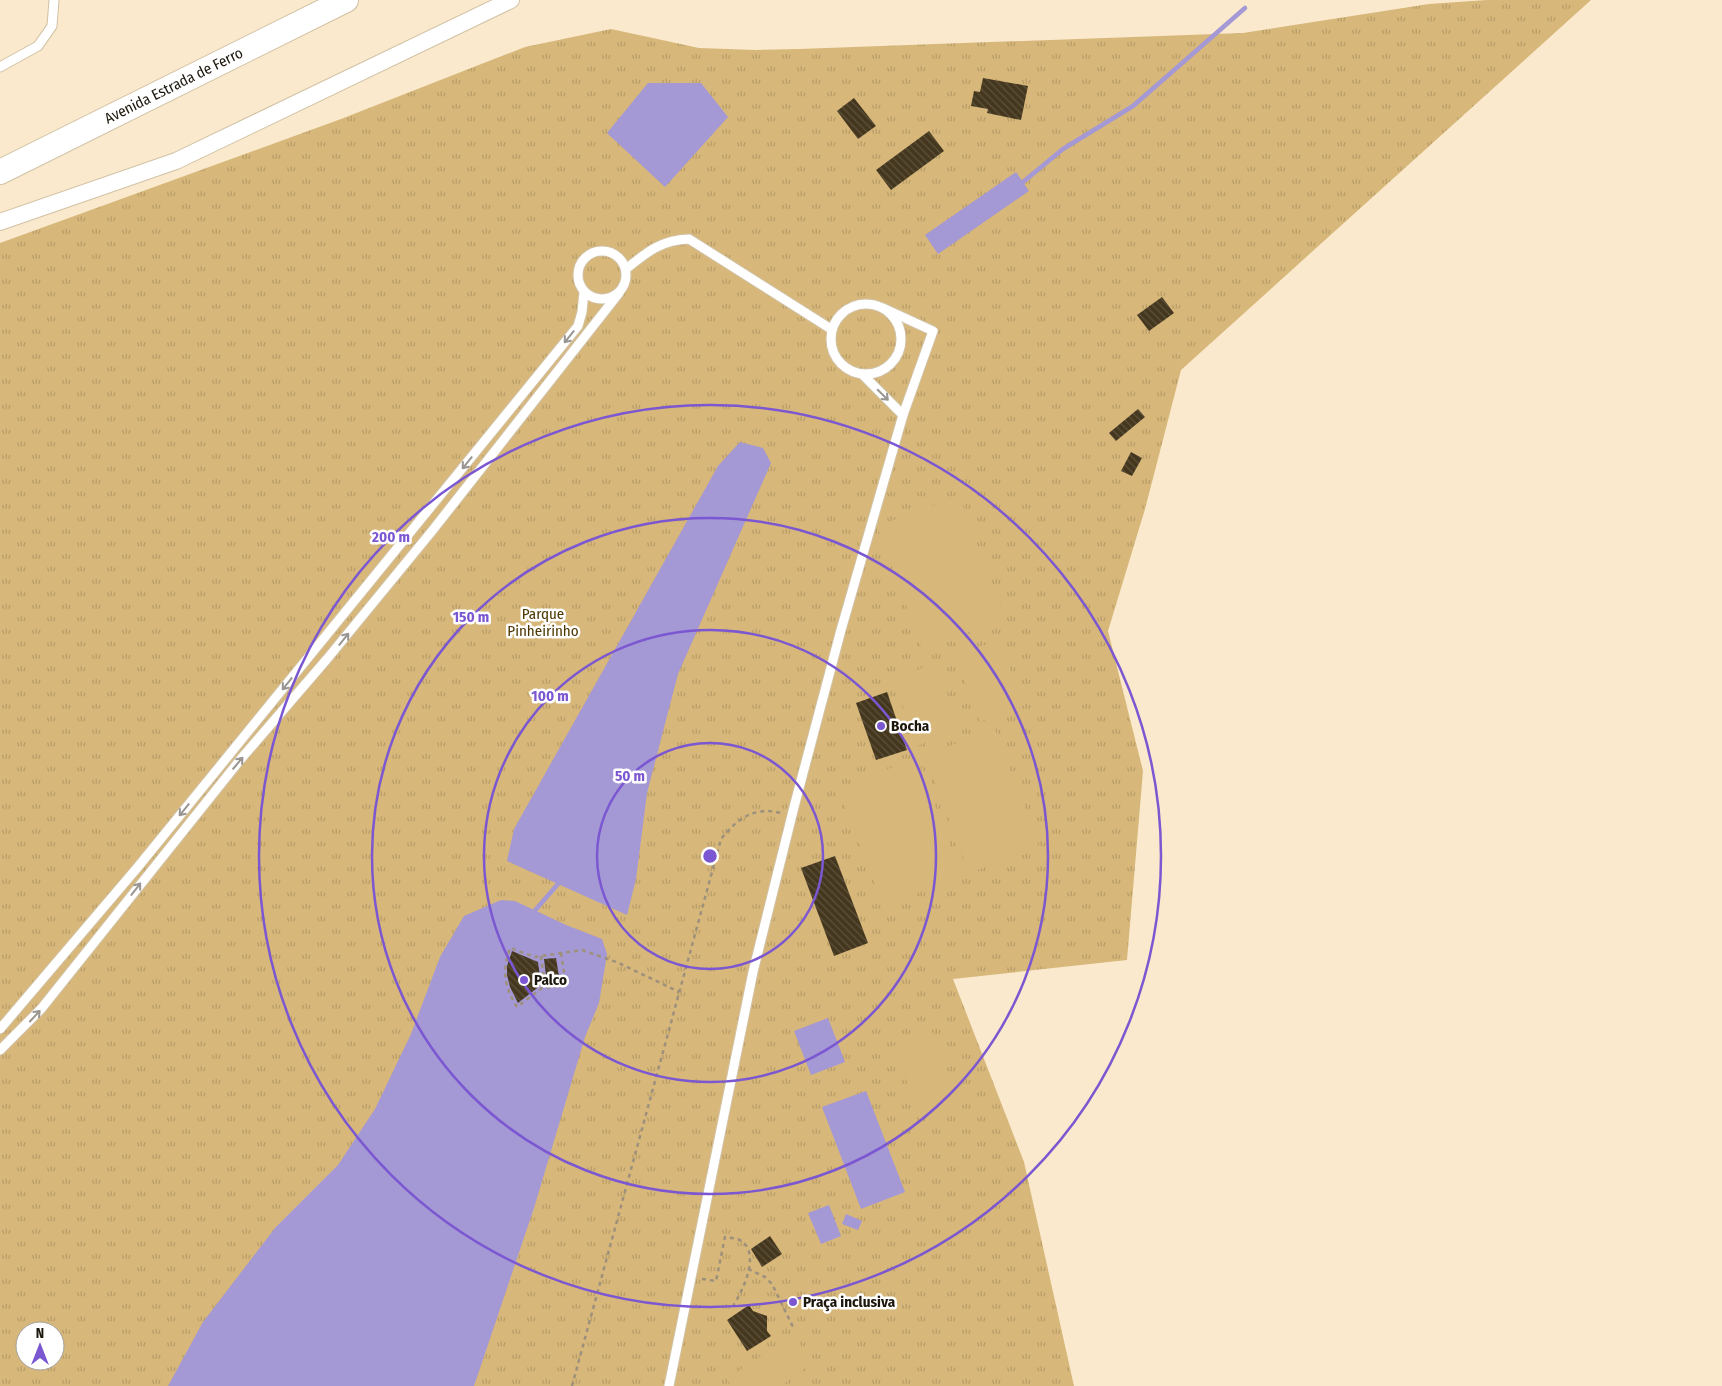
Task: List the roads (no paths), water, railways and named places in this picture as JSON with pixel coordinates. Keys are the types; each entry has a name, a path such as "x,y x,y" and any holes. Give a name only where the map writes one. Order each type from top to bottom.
{"main road":[{"name":"Avenida Estrada de Ferro","path":"0,172 346,0"}],"street":[{"path":"0,222 176,162 511,0"}],"lane":[{"path":"0,67 38,46 52,26 54,0"},
{"path":"626,269 656,246 676,239 689,239 832,329"},
{"path":"0,1050 41,1009 240,760 327,659 426,539 619,293 626,282 626,269 620,258 609,251 596,251 585,257 578,268 578,280 584,292 594,299 608,299 619,293"},
{"path":"0,1029 137,868 578,326 582,312 584,292"},
{"path":"670,1386 753,972 841,630 903,415 933,331 884,308 868,304 852,306 839,315 832,329 830,345 836,359 848,370 863,375 903,415"},
{"path":"863,375 879,372 892,363 900,349 901,334 895,319 884,308"}],"waterway":[{"path":"1023,182 1063,149 1133,106 1245,8"},
{"path":"531,915 558,884"}],"place":[{"name":"Bocha","path":"881,726"},
{"name":"Palco","path":"524,980"},
{"name":"Praça inclusiva","path":"793,1302"}],"park label":[{"name":"Parque Pinheirinho","path":"543,622"}]}
